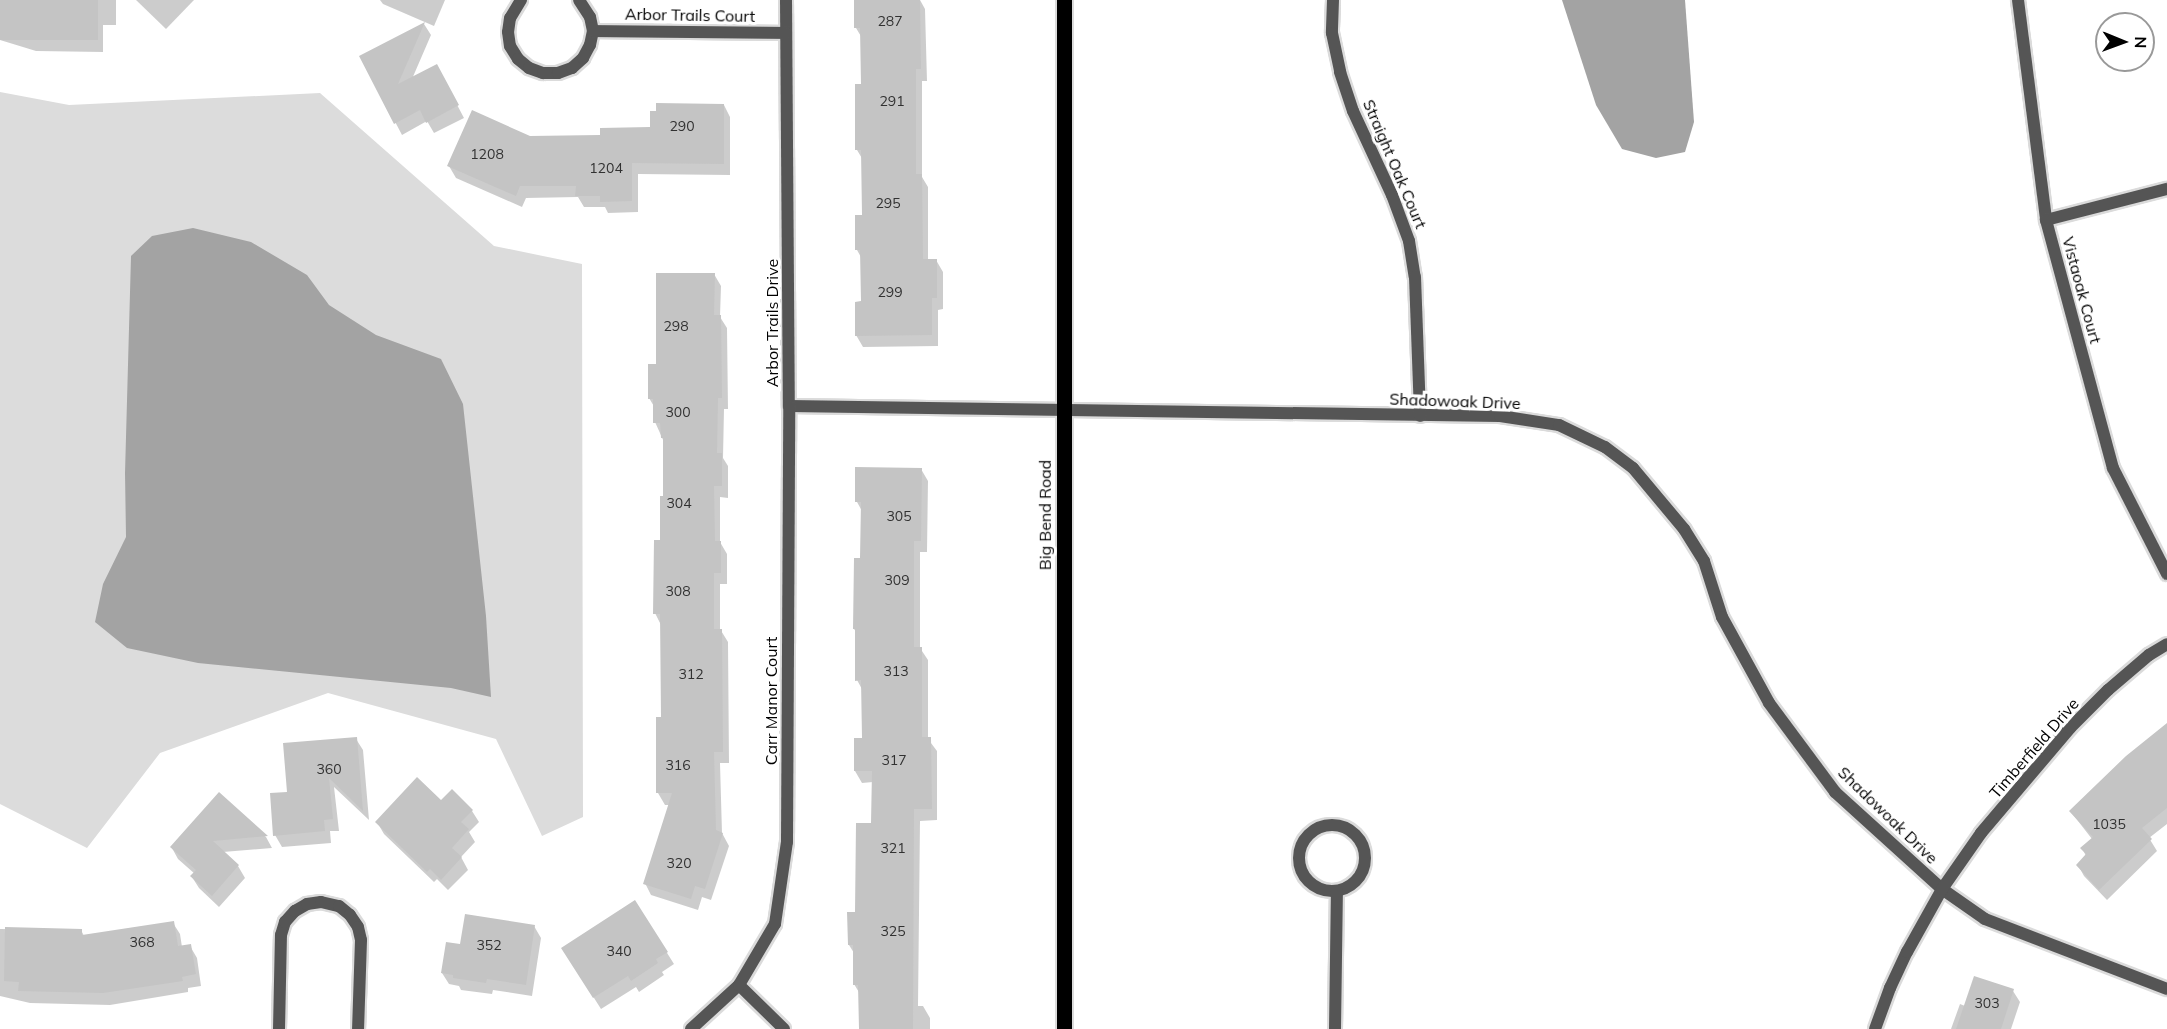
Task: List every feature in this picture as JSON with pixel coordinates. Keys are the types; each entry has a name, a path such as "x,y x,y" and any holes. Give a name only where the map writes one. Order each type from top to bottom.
{"main road":[{"name":"Big Bend Road","path":"1064,0 1064,1029"}],"street":[{"path":"521,0 510,18 508,32 510,46 518,59 529,68 543,73 558,73 572,68 583,58 590,45 593,31 590,17 579,0"},
{"name":"Arbor Trails Drive","path":"786,0 789,406 1063,408"},
{"name":"Straight Oak Court","path":"1333,0 1332,33 1340,72 1353,111 1392,195 1409,241 1415,277 1420,416"},
{"name":"Vistaoak Court","path":"2019,0 2046,220 2113,468 2167,574"},
{"name":"Arbor Trails Court","path":"593,31 786,33"},
{"path":"2046,220 2167,189"},
{"name":"Carr Manor Court","path":"691,1029 739,985 775,924 787,842 789,406"},
{"name":"Shadowoak Drive","path":"1063,408 1500,416 1559,425 1605,447 1633,468 1684,529 1704,561 1722,617 1769,703 1835,792 1942,889 1985,919 2167,989"},
{"name":"Timberfield Drive","path":"1875,1029 1902,961 1942,889 1981,833 2070,728 2108,690 2149,655 2167,644"},
{"path":"1329,824 1345,827 1355,833 1362,843 1365,854 1364,871 1357,881 1348,888 1337,891 1315,888 1300,870 1298,858 1302,843 1308,833 1329,824"},
{"path":"1335,1029 1337,891"},
{"path":"279,1029 281,935 285,922 295,911 307,904 321,902 339,906 350,915 358,927 361,940 358,1029"},
{"path":"739,985 784,1029"}],"shaded area":[{"path":"1562,0 1685,0 1694,122 1685,152 1656,158 1622,149 1596,105"},
{"path":"0,92 69,105 320,93 494,246 582,264 583,817 542,836 496,739 328,693 160,753 87,848 0,804"},
{"path":"193,228 251,242 307,275 329,305 376,335 441,359 463,404 486,616 491,697 451,688 198,663 127,648 95,622 103,584 126,537 125,473 131,256 152,236"}],"building":[{"path":"0,0 98,0 98,40 0,40"},
{"path":"854,0 920,0 921,69 916,69 916,174 922,174 923,259 937,259 937,298 932,298 932,335 855,336 855,302 861,301 860,250 855,250 855,215 862,215 861,150 855,150 855,84 861,84 860,28 854,28"},
{"path":"425,22 398,84 437,64 459,105 426,123 420,110 394,124 359,56"},
{"path":"656,103 724,104 724,164 632,163 632,201 600,202 600,196 575,196 576,186 520,186 516,196 447,166 472,110 530,136 600,135 600,128 650,127 650,111 656,111"},
{"path":"656,273 715,273 714,315 721,315 722,398 718,398 717,453 722,453 722,486 714,486 715,541 721,541 721,573 714,573 714,629 722,629 723,752 714,752 716,830 723,833 705,889 695,886 691,899 643,884 672,793 656,793 656,717 661,717 660,614 653,614 654,540 660,540 663,438 661,438 660,423 653,423 653,399 648,399 648,364 656,364"},
{"path":"855,467 922,468 921,541 914,541 914,647 922,647 922,737 931,737 932,809 914,809 913,1029 859,1029 858,985 853,985 853,945 848,945 847,912 855,912 856,823 871,823 872,771 854,771 854,738 862,738 861,680 855,681 855,629 853,629 854,558 860,558 861,502 855,502"},
{"path":"2167,723 2167,808 2142,828 2152,839 2099,890 2076,865 2086,854 2080,848 2093,837 2069,811 2126,756"},
{"path":"357,737 363,811 329,778 333,819 324,820 325,831 273,836 270,793 287,792 283,743"},
{"path":"417,777 441,800 452,789 473,810 461,822 469,829 452,848 462,857 441,880 430,869 427,872 375,822"},
{"path":"219,792 268,836 213,841 239,865 212,896 190,876 196,870 170,847"},
{"path":"635,900 668,952 656,959 658,963 631,981 628,976 593,998 561,948"},
{"path":"465,914 535,925 526,985 487,979 486,983 453,978 453,975 441,973 446,942 460,944"},
{"path":"174,921 178,946 191,944 196,974 182,977 183,981 103,993 18,991 19,982 4,981 5,927 82,929 82,935"},
{"path":"1974,976 2014,989 2001,1029 1956,1029"}]}
